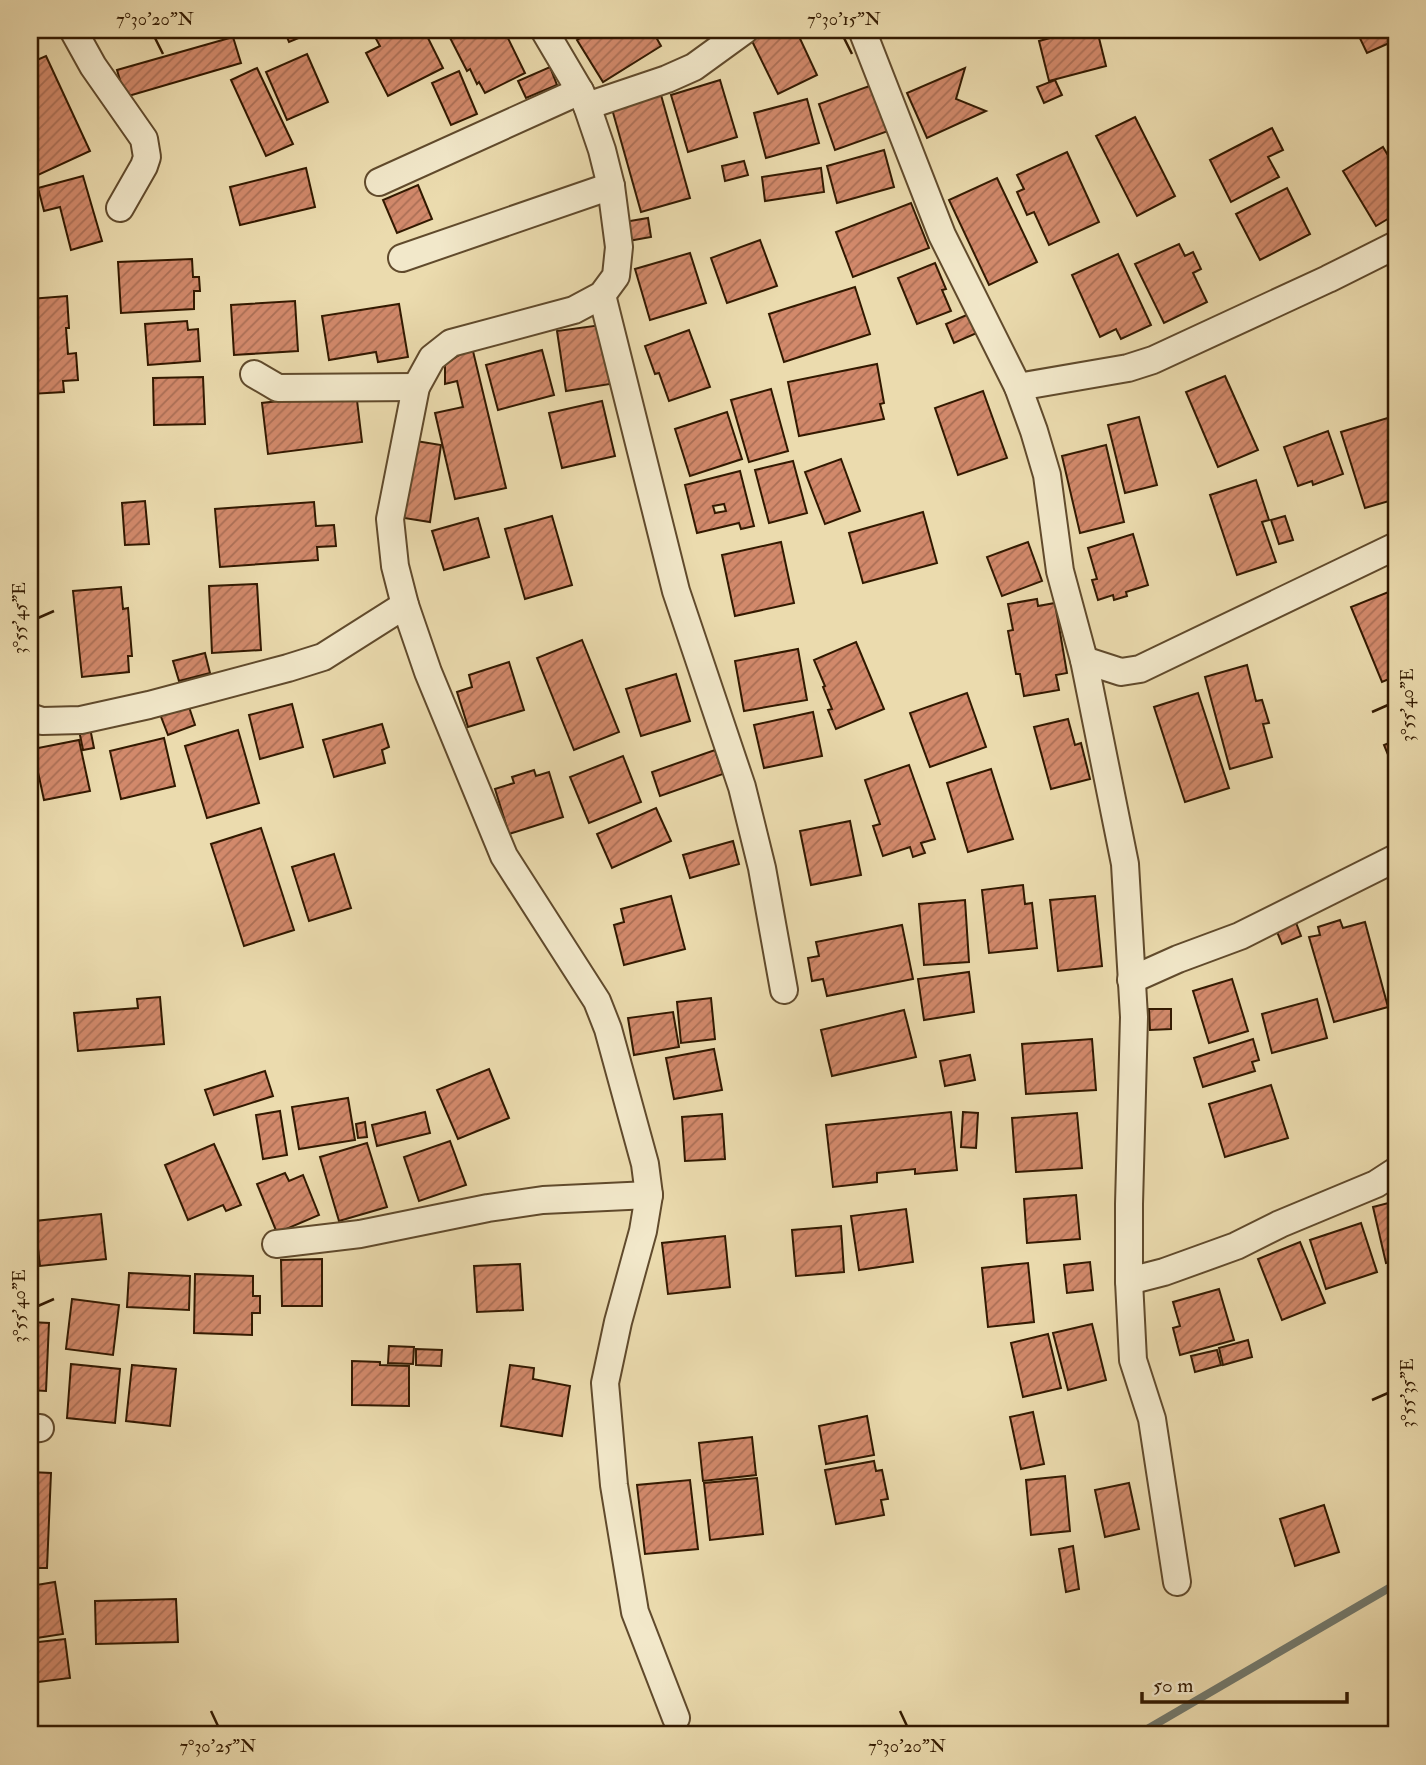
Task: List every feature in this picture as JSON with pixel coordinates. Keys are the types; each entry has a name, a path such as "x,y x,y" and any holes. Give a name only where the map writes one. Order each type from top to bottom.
{"street":[{"path":"73,30 93,66 144,139 147,157 144,166 120,208"},
{"path":"544,30 584,99 602,150 611,186 620,247 616,276 603,295 574,310 452,343 432,358 416,387 390,519 396,566 405,605 433,685 505,856 597,1001 608,1028 645,1164 649,1195 605,1383 614,1485 635,1612 676,1718"},
{"path":"379,182 584,99 667,79 694,67 745,30"},
{"path":"862,30 942,234 1018,387 1047,475 1059,571 1084,660 1125,864 1134,1017 1129,1204 1133,1360 1152,1419 1177,1582"},
{"path":"402,257 611,186"},
{"path":"1018,387 1128,368 1153,360 1396,245"},
{"path":"603,295 676,591 742,787 762,868 784,990"},
{"path":"254,374 278,388 416,387"},
{"path":"1084,660 1121,672 1140,669 1396,546"},
{"path":"30,717 42,721 81,720 288,668 323,657 405,605"},
{"path":"1131,980 1260,926 1396,858"},
{"path":"1129,1281 1164,1272 1236,1246 1280,1224 1376,1184 1396,1171"},
{"path":"276,1244 360,1234 488,1208 543,1200 649,1195"}],"building":[{"path":"284,30 318,30 289,42"},
{"path":"389,30 424,30 443,68 388,96 366,53 380,46 375,37"},
{"path":"446,30 504,30 525,73 485,93 470,69 467,71"},
{"path":"594,30 652,30 661,46 603,82 577,40"},
{"path":"766,30 796,30 817,75 778,94 750,37"},
{"path":"1080,30 1097,30 1106,66 1049,81 1039,41"},
{"path":"1356,30 1396,30 1396,40 1367,53"},
{"path":"233,37 241,63 125,97 117,70"},
{"path":"307,54 328,102 287,120 266,72"},
{"path":"46,56 90,151 38,175 30,159 30,63"},
{"path":"550,67 557,85 526,98 518,81"},
{"path":"257,68 293,144 266,156 231,80"},
{"path":"965,68 956,99 986,111 927,138 907,93"},
{"path":"459,71 477,114 451,125 432,83"},
{"path":"720,80 737,137 688,152 671,95"},
{"path":"1055,80 1062,95 1044,103 1037,87"},
{"path":"875,84 891,130 835,150 819,104"},
{"path":"661,95 690,198 641,212 612,109"},
{"path":"807,99 819,143 766,158 754,113"},
{"path":"1135,117 1175,196 1137,216 1096,136"},
{"path":"1272,128 1283,150 1268,157 1279,177 1231,202 1210,160"},
{"path":"1383,147 1396,169 1396,214 1376,226 1343,171"},
{"path":"884,150 894,187 837,203 827,166"},
{"path":"1067,152 1099,222 1049,245 1034,212 1027,215 1017,192 1024,189 1017,175"},
{"path":"744,161 748,175 725,181 722,166"},
{"path":"306,168 315,207 240,225 230,187"},
{"path":"821,168 824,192 765,201 762,177"},
{"path":"83,176 102,241 71,250 60,207 44,211 38,188"},
{"path":"997,178 1037,262 989,285 949,200"},
{"path":"418,185 432,219 397,233 383,200"},
{"path":"1287,188 1310,234 1260,260 1236,214"},
{"path":"911,203 929,248 853,277 836,232"},
{"path":"648,218 651,237 628,241 624,222"},
{"path":"760,240 777,286 727,303 711,258"},
{"path":"1179,244 1185,256 1193,252 1201,269 1193,273 1207,302 1164,323 1135,264"},
{"path":"690,253 706,303 650,320 635,269"},
{"path":"1118,254 1151,325 1121,339 1116,329 1100,337 1072,275"},
{"path":"192,259 193,277 199,277 200,291 194,291 194,309 121,313 118,262"},
{"path":"935,263 946,289 942,290 951,311 917,324 898,278"},
{"path":"855,287 870,334 784,362 769,314"},
{"path":"67,296 68,354 76,353 78,380 63,381 64,392 30,394 30,299"},
{"path":"295,301 298,351 234,355 231,305"},
{"path":"399,304 408,357 378,362 376,352 329,360 322,316"},
{"path":"971,313 979,332 954,343 946,324"},
{"path":"187,321 188,330 198,329 200,361 148,365 145,324"},
{"path":"601,325 610,384 566,391 557,331"},
{"path":"689,330 710,387 669,401 645,346"},
{"path":"472,347 506,488 455,499 435,413 463,407 457,381 445,384 445,364"},
{"path":"542,350 554,395 498,410 486,365"},
{"path":"877,364 884,419 799,436 788,382"},
{"path":"1225,376 1258,450 1218,467 1186,392"},
{"path":"203,377 205,424 154,425 153,378"},
{"path":"771,389 788,451 749,462 731,400"},
{"path":"983,391 1007,458 958,475 935,408"},
{"path":"356,392 362,442 268,454 262,403"},
{"path":"602,401 615,456 562,468 549,413"},
{"path":"727,412 742,459 690,476 675,429"},
{"path":"1139,417 1157,485 1125,493 1108,425"},
{"path":"1391,417 1396,435 1396,499 1365,508 1341,432"},
{"path":"1328,431 1343,474 1313,485 1312,481 1298,486 1284,447"},
{"path":"416,441 441,445 430,522 404,518"},
{"path":"1106,445 1124,522 1080,533 1062,456"},
{"path":"841,459 860,511 825,524 805,472"},
{"path":"793,461 807,513 769,523 755,470"},
{"path":"740,471 754,526 741,529 739,523 697,533 685,485","holes":["724,504 726,511 715,513 713,506"]},
{"path":"1256,480 1269,520 1262,522 1276,562 1237,575 1210,495"},
{"path":"145,501 149,544 125,545 122,503"},
{"path":"314,502 316,526 334,525 336,546 317,547 318,560 220,567 215,509"},
{"path":"923,512 937,563 863,583 849,533"},
{"path":"552,516 572,585 525,599 505,529"},
{"path":"1285,516 1293,540 1279,544 1271,520"},
{"path":"478,518 489,557 444,570 432,531"},
{"path":"1133,534 1148,585 1126,592 1127,596 1114,600 1113,595 1098,600 1092,580 1097,579 1088,548"},
{"path":"781,542 794,603 735,616 722,555"},
{"path":"1028,542 1042,581 1002,596 987,557"},
{"path":"257,584 261,650 212,653 209,586"},
{"path":"121,587 123,609 128,608 132,656 128,656 129,672 82,677 73,591"},
{"path":"1396,589 1396,676 1382,682 1351,607"},
{"path":"1037,599 1038,606 1055,603 1067,673 1056,675 1059,690 1024,696 1020,674 1016,674 1008,631 1013,630 1008,604"},
{"path":"582,640 619,732 574,750 537,658"},
{"path":"856,642 884,709 836,729 828,710 832,709 823,687 825,686 814,660"},
{"path":"798,649 807,700 744,711 735,661"},
{"path":"205,653 210,673 179,681 173,661"},
{"path":"509,662 524,710 468,727 457,692 472,687 469,675"},
{"path":"1247,665 1256,701 1262,700 1269,723 1263,724 1272,757 1230,769 1205,677"},
{"path":"676,674 690,721 641,736 626,689"},
{"path":"967,693 986,747 930,767 910,713"},
{"path":"1198,693 1229,788 1185,802 1154,707"},
{"path":"188,704 195,725 168,735 160,714"},
{"path":"292,704 303,747 260,759 249,715"},
{"path":"813,712 822,756 764,768 754,725"},
{"path":"1068,719 1075,745 1081,743 1090,779 1051,789 1034,727"},
{"path":"382,724 389,747 382,750 385,763 334,777 323,740"},
{"path":"90,728 94,748 83,750 79,730"},
{"path":"238,730 259,803 207,818 185,746"},
{"path":"164,738 175,786 121,799 110,751"},
{"path":"79,740 90,791 44,800 33,749"},
{"path":"1396,740 1396,774 1384,745"},
{"path":"715,750 723,774 660,796 652,772"},
{"path":"623,756 641,802 589,823 570,777"},
{"path":"909,765 935,839 921,843 925,853 913,857 910,847 883,856 873,826 880,824 865,780"},
{"path":"991,769 1013,839 968,852 947,783"},
{"path":"534,770 536,776 549,772 563,817 509,834 495,789 514,783 512,777"},
{"path":"656,808 671,841 612,868 597,834"},
{"path":"850,821 861,875 811,885 800,831"},
{"path":"261,828 294,930 244,946 211,844"},
{"path":"733,841 739,864 690,878 683,855"},
{"path":"334,854 351,908 309,921 292,867"},
{"path":"1023,885 1025,904 1032,903 1037,948 989,953 982,890"},
{"path":"671,896 685,949 624,965 614,925 624,922 621,909"},
{"path":"1095,896 1102,966 1058,971 1050,900"},
{"path":"965,900 969,962 924,965 919,904"},
{"path":"1295,920 1301,936 1282,944 1275,927"},
{"path":"1340,920 1343,928 1365,922 1388,1007 1334,1022 1309,937 1320,935 1318,927"},
{"path":"902,925 913,979 827,996 823,979 812,981 808,958 819,956 816,942"},
{"path":"969,972 974,1012 924,1020 918,979"},
{"path":"1232,979 1248,1031 1209,1043 1193,991"},
{"path":"160,997 164,1044 78,1051 74,1013 138,1008 137,999"},
{"path":"711,998 715,1039 681,1043 677,1002"},
{"path":"1317,999 1327,1038 1272,1053 1262,1014"},
{"path":"1149,1009 1171,1009 1171,1029 1150,1030"},
{"path":"904,1010 916,1057 832,1076 821,1030"},
{"path":"673,1012 679,1047 634,1055 628,1018"},
{"path":"1092,1039 1096,1090 1026,1094 1022,1044"},
{"path":"1253,1039 1259,1060 1252,1062 1255,1071 1203,1087 1194,1058"},
{"path":"714,1049 722,1090 674,1099 666,1058"},
{"path":"970,1055 975,1080 945,1086 940,1061"},
{"path":"489,1069 509,1118 458,1139 437,1090"},
{"path":"265,1071 273,1096 214,1115 205,1090"},
{"path":"1271,1085 1288,1138 1225,1157 1209,1104"},
{"path":"348,1098 355,1140 299,1149 292,1107"},
{"path":"280,1111 287,1155 263,1159 256,1115"},
{"path":"425,1112 430,1133 377,1146 372,1125"},
{"path":"951,1112 957,1170 915,1174 915,1169 877,1173 877,1182 833,1187 826,1125"},
{"path":"963,1112 978,1113 976,1148 961,1147"},
{"path":"1077,1113 1082,1168 1016,1172 1012,1118"},
{"path":"722,1114 725,1159 685,1161 682,1117"},
{"path":"365,1122 367,1137 358,1138 356,1124"},
{"path":"450,1141 466,1185 419,1201 404,1157"},
{"path":"367,1143 387,1207 339,1221 320,1157"},
{"path":"214,1144 241,1205 226,1211 223,1205 188,1220 165,1165"},
{"path":"285,1173 289,1181 303,1175 319,1215 277,1233 257,1184"},
{"path":"1076,1195 1080,1239 1027,1243 1024,1199"},
{"path":"1396,1201 1396,1261 1386,1263 1373,1207"},
{"path":"906,1209 913,1262 859,1270 851,1216"},
{"path":"101,1214 106,1259 40,1266 35,1221"},
{"path":"1361,1223 1377,1272 1326,1289 1310,1240"},
{"path":"841,1226 844,1272 796,1276 792,1230"},
{"path":"725,1236 730,1287 668,1294 662,1243"},
{"path":"1300,1242 1325,1303 1282,1320 1258,1259"},
{"path":"322,1259 322,1306 282,1306 281,1260"},
{"path":"1090,1262 1093,1290 1067,1293 1064,1265"},
{"path":"1028,1263 1034,1322 988,1327 982,1268"},
{"path":"520,1264 523,1310 477,1312 474,1266"},
{"path":"129,1273 190,1276 189,1310 127,1307"},
{"path":"195,1274 253,1276 253,1296 260,1296 260,1313 252,1313 252,1335 194,1333"},
{"path":"1219,1289 1234,1340 1180,1355 1173,1328 1180,1326 1173,1302"},
{"path":"72,1299 119,1305 113,1355 66,1349"},
{"path":"30,1322 49,1323 46,1391 30,1390"},
{"path":"1092,1324 1106,1380 1068,1390 1053,1333"},
{"path":"1048,1334 1061,1388 1023,1397 1011,1343"},
{"path":"1248,1340 1252,1357 1223,1365 1219,1348"},
{"path":"389,1346 414,1347 413,1364 388,1363"},
{"path":"416,1349 442,1350 441,1366 416,1365"},
{"path":"1217,1350 1221,1365 1195,1372 1191,1356"},
{"path":"352,1361 409,1366 409,1406 352,1405"},
{"path":"71,1364 120,1369 115,1423 67,1418"},
{"path":"132,1365 176,1369 170,1426 126,1421"},
{"path":"510,1365 534,1368 533,1379 570,1386 562,1436 501,1426"},
{"path":"1033,1412 1044,1464 1021,1469 1010,1417"},
{"path":"867,1416 874,1455 826,1464 819,1426"},
{"path":"752,1437 756,1475 703,1481 699,1443"},
{"path":"874,1461 876,1471 882,1470 888,1499 881,1500 884,1515 836,1524 825,1470"},
{"path":"30,1472 51,1473 47,1568 30,1568"},
{"path":"1065,1476 1070,1531 1031,1535 1026,1480"},
{"path":"757,1478 763,1534 710,1540 704,1483"},
{"path":"690,1480 698,1549 645,1554 637,1485"},
{"path":"1129,1483 1139,1529 1105,1537 1095,1490"},
{"path":"1324,1505 1339,1552 1295,1566 1280,1519"},
{"path":"1073,1546 1079,1589 1066,1592 1059,1549"},
{"path":"55,1582 63,1634 30,1639 30,1586"},
{"path":"176,1599 178,1642 96,1644 95,1601"},
{"path":"65,1639 70,1678 30,1683 30,1643"}],"waterway":[{"path":"1137,1735 1396,1584"}]}
